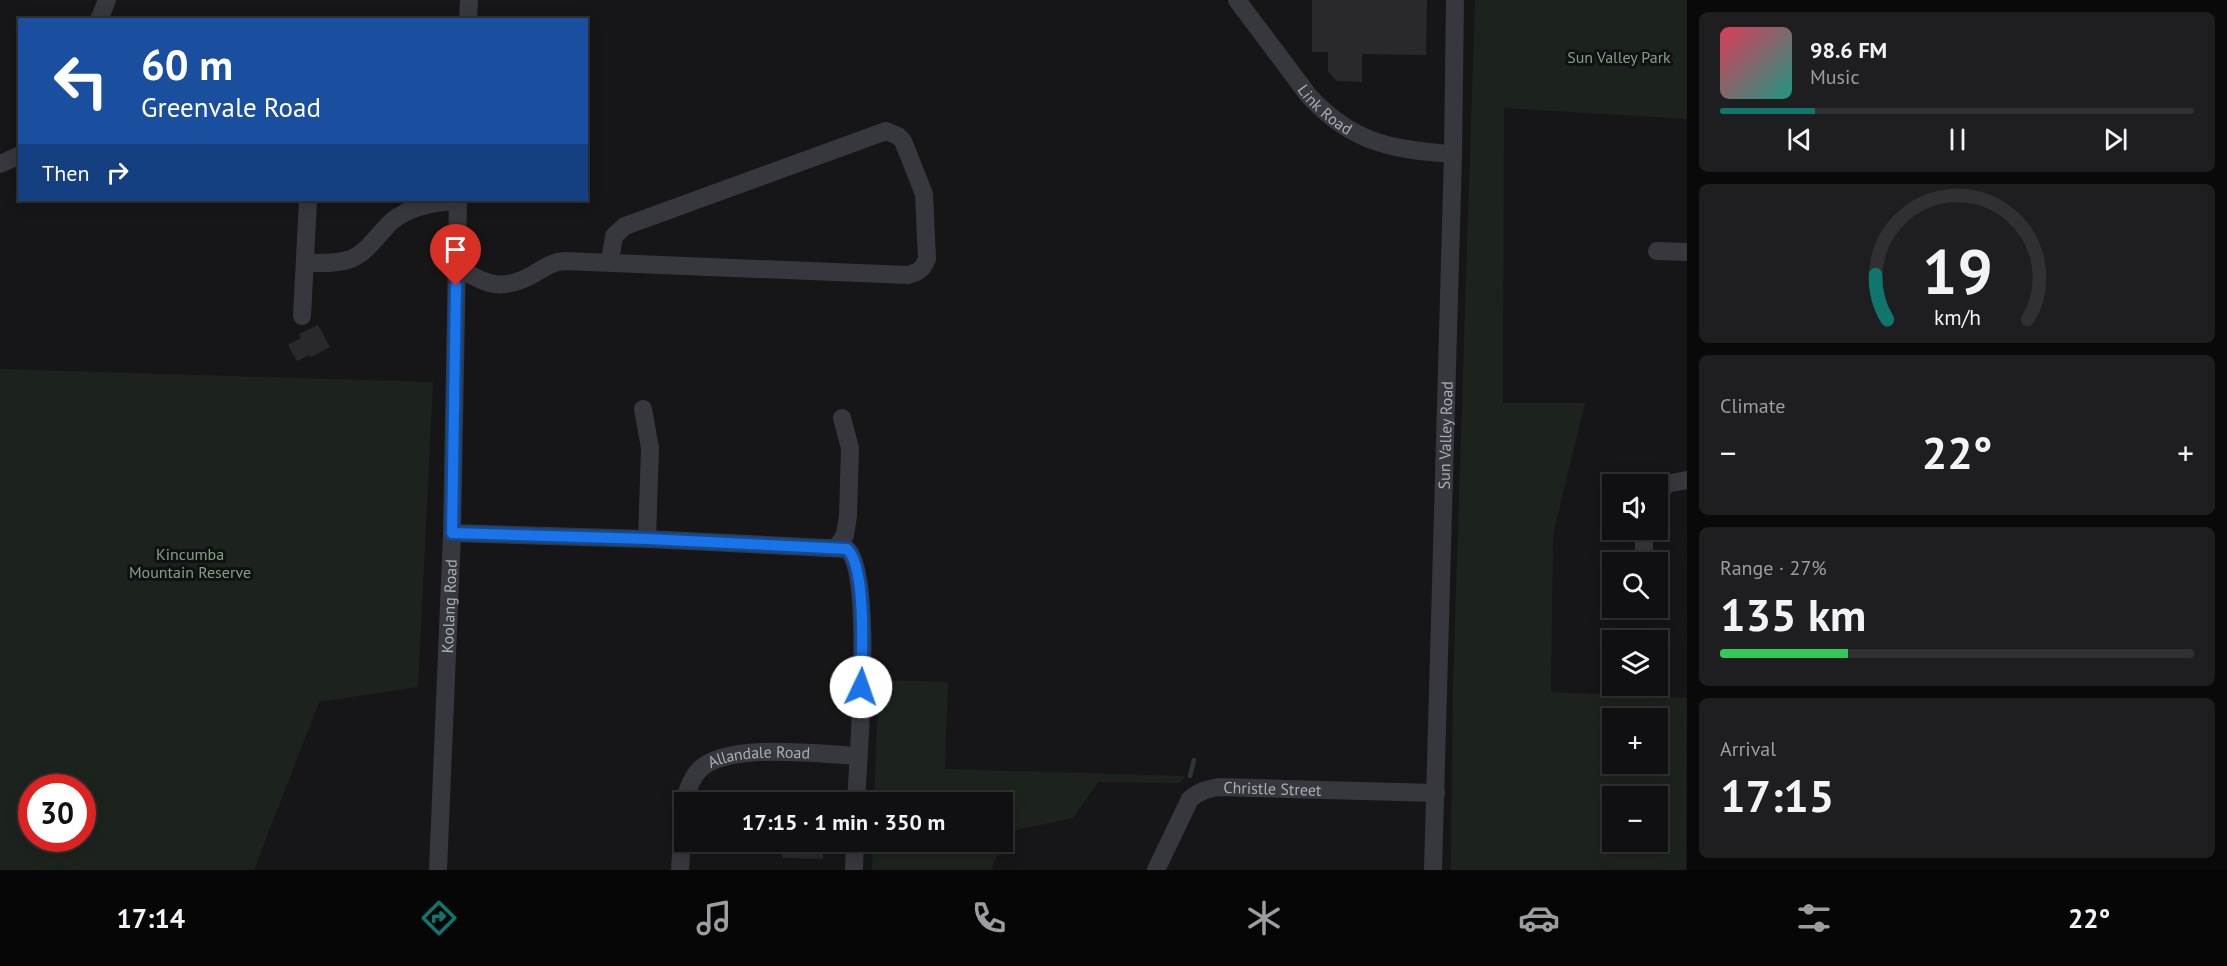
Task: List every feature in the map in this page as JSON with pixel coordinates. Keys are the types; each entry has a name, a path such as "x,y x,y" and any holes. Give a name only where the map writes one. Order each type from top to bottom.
{"street":[{"path":"100,18 107,0"},
{"path":"468,18 469,0"},
{"name":"Link Road","path":"1237,0 1319,108 1358,135 1383,145 1411,151 1453,153"},
{"name":"Sun Valley Road","path":"1433,870 1453,153 1455,0"},
{"path":"456,266 484,282 503,285 523,280 551,263 558,262 610,262 908,275 917,273 924,267 927,259 924,194 903,141 886,131 625,226 614,236 610,262"},
{"path":"0,164 18,156"},
{"path":"302,316 308,201"},
{"path":"305,263 327,263 349,259 364,250 393,220 409,211 438,201"},
{"name":"Koolang Road","path":"438,870 452,533 458,201"},
{"path":"1657,251 1687,252"},
{"path":"643,409 650,448 647,539"},
{"path":"837,547 845,535 848,516 850,448 842,418"},
{"path":"1668,484 1687,480"},
{"path":"452,533 647,539 847,549 854,558 863,640 856,792"},
{"name":"Allandale Road","path":"688,792 692,780 700,769 727,755 755,752 858,756"},
{"name":"Christle Street","path":"1156,870 1190,799 1198,792 1209,789 1436,793"},
{"name":"Allandale Road","path":"680,870 681,852"},
{"path":"854,870 855,852"}],"green space":[{"name":"Sun Valley Park","path":"1475,0 1687,0 1687,119 1504,108 1503,403 1585,403 1553,534 1551,692 1687,698 1686,870 1451,870 1453,684"},
{"name":"Kincumba Mountain Reserve","path":"0,369 433,382 418,687 319,702 254,870 0,870"},
{"path":"879,680 948,682 945,769 1185,776 1181,783 1098,782 1073,818 1013,831 1013,792 874,792"},
{"path":"873,852 999,852 991,870 872,870"}],"building":[{"path":"1312,0 1427,0 1426,55 1362,54 1362,82 1337,81 1328,71 1328,52 1312,52"},
{"path":"318,325 330,347 297,361 288,345 301,338 299,334"},
{"path":"782,852 823,852 823,859 782,858"}],"waterway":[{"path":"1190,776 1194,760"}],"route":[{"path":"456,286 452,533 647,539 847,549 854,558 859,590 863,640 861,687"}]}
